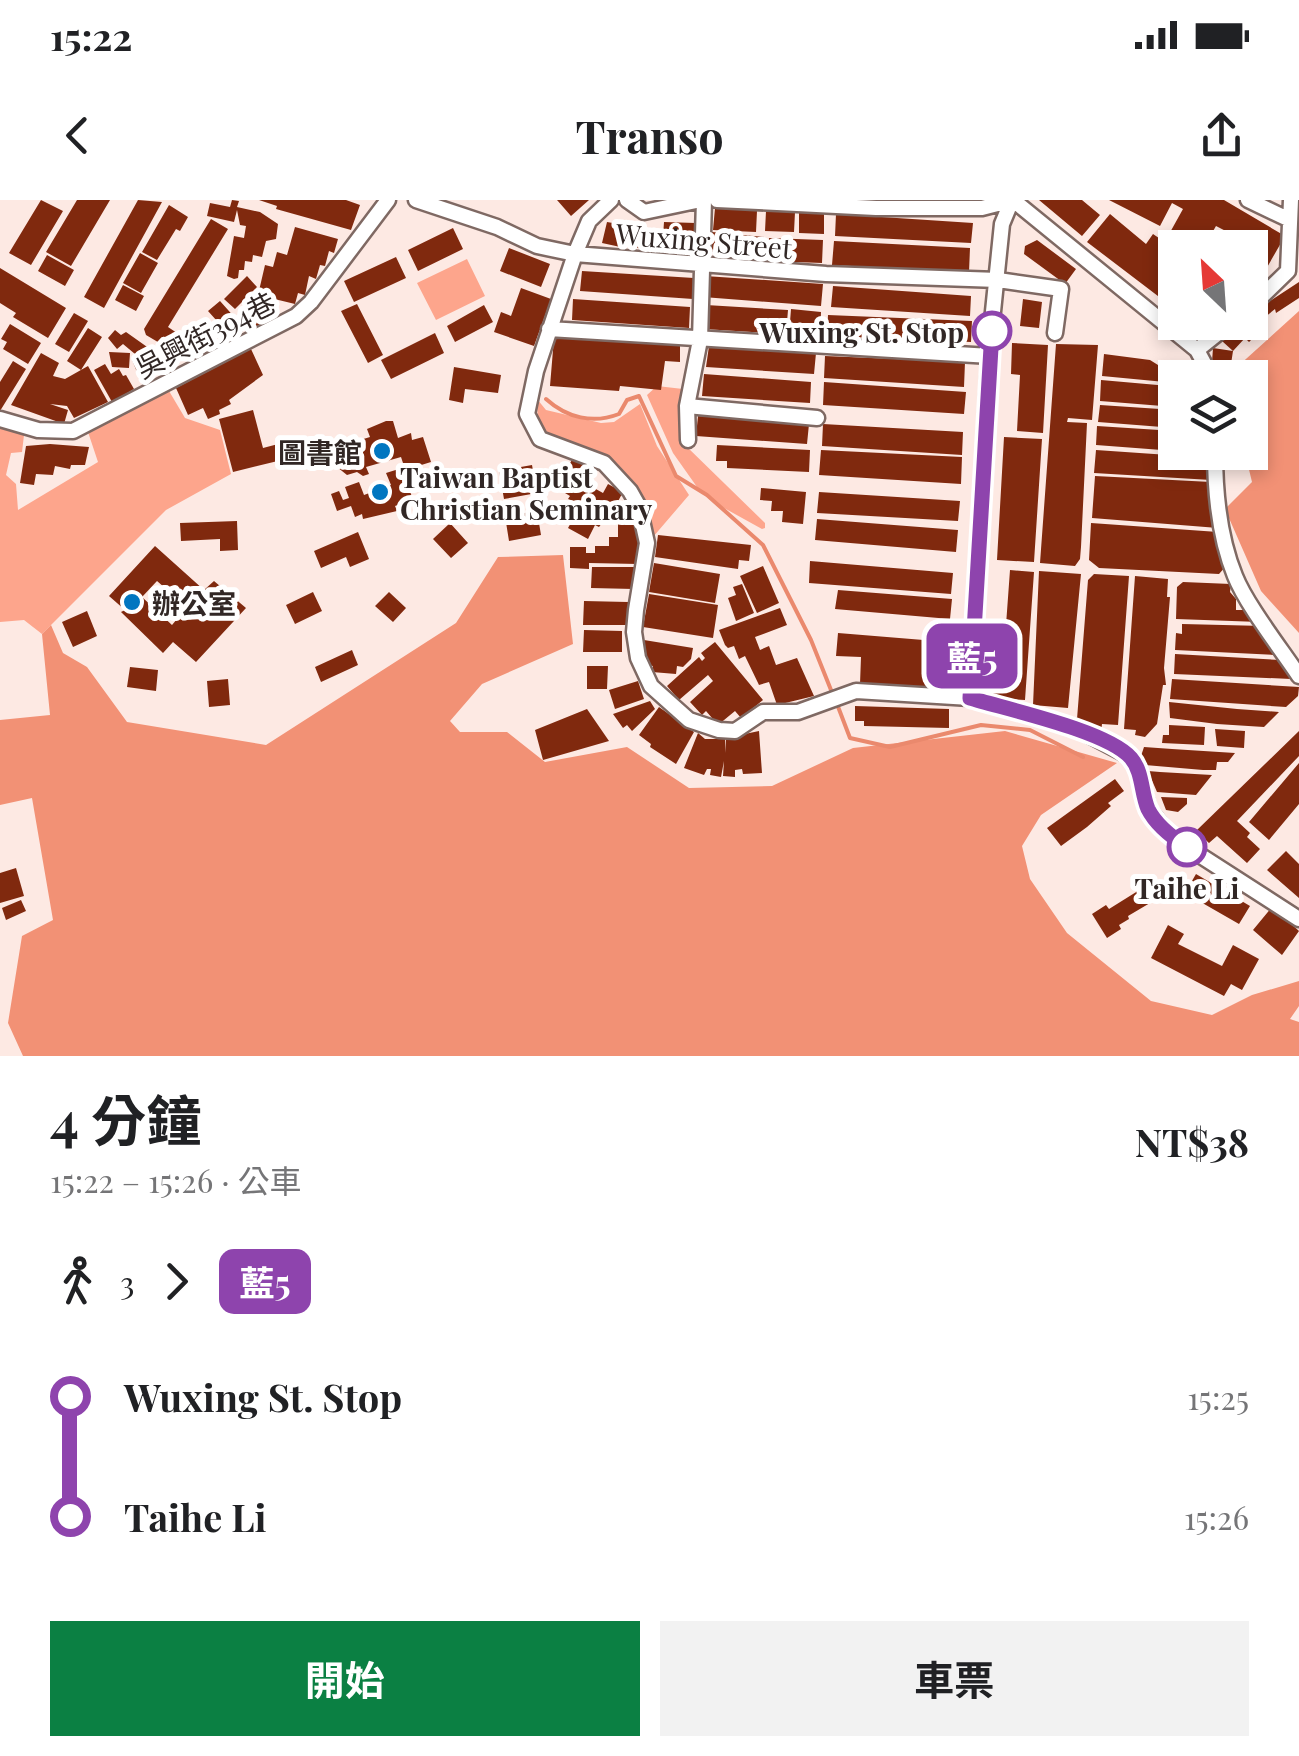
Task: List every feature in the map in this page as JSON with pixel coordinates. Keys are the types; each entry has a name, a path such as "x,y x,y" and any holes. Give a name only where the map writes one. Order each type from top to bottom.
{"street":[{"name":"吳興街394巷","path":"0,419 67,433 296,316 311,302 388,200"},
{"name":"Wuxing Street","path":"416,200 498,227 537,246 574,254 703,266 998,280 1061,289 1055,334"},
{"path":"611,200 589,221 574,254 527,414 540,439 604,464 630,491 639,507 647,543 634,632 638,658 660,698 689,720 719,730 735,730 763,712 798,712 856,691 970,698 1074,727 1129,756 1137,768 1149,810 1170,836 1299,919"},
{"path":"627,200 644,212 703,200 700,340 687,406 688,440"},
{"path":"717,200 982,208 1012,200"},
{"path":"970,698 990,356 1002,224 1012,200"},
{"path":"1012,200 1197,350 1202,360"},
{"path":"1248,200 1290,220"},
{"path":"1268,290 1288,271 1290,200 1299,204"},
{"path":"549,329 990,356"},
{"path":"1197,350 1210,340"},
{"path":"687,406 817,418"},
{"path":"1215,470 1216,502 1236,579 1299,676"}],"shaded area":[{"path":"467,259 485,296 436,320 417,283"},
{"path":"1299,311 1299,633 1261,591 1225,509 1252,482 1249,470 1268,470 1268,360 1245,360"},
{"path":"657,386 683,389 684,444 765,523 765,528 715,503 697,487 673,453 647,395"},
{"path":"169,391 185,418 220,430 231,474 166,510 42,634 24,620 0,622 0,428 24,435 22,452 11,453 6,475 16,484 18,510 98,462 88,432"},
{"path":"537,399 546,410 601,423 614,422 640,404 657,446 689,495 653,537 646,506 611,461 577,452 538,429"},
{"path":"563,555 573,644 482,684 450,721 460,732 507,732 545,762 627,747 689,788 772,786 853,748 1005,731 1117,763 1041,815 1022,846 1030,879 1067,933 1151,1001 1212,1015 1252,995 1299,981 1299,1006 1290,1019 1299,1022 1299,1056 23,1056 8,1023 22,936 53,920 32,798 0,805 0,720 50,715 42,634 51,625 63,653 87,667 127,722 266,745 456,623 498,557"}],"building":[{"path":"41,200 63,211 31,265 9,253"},
{"path":"77,200 110,200 71,266 46,252"},
{"path":"138,200 162,202 104,308 84,297"},
{"path":"232,200 239,201 237,207 260,212 278,224 276,239 266,241 262,257 253,255 252,262 245,261 244,270 239,270 238,278 234,279 227,276 234,236 244,238 246,226 240,225 237,210 234,222 207,216 210,203 230,207"},
{"path":"259,200 346,200 360,205 351,230 276,209 277,206"},
{"path":"557,200 589,200 571,216"},
{"path":"1039,200 1082,200 1100,215 1082,236"},
{"path":"1109,200 1224,200 1285,236 1268,266 1268,230 1224,230 1216,226 1214,230 1171,230 1183,209 1172,203 1160,226"},
{"path":"169,205 188,217 157,260 142,252"},
{"path":"715,208 757,211 756,232 713,230"},
{"path":"766,211 795,212 794,232 765,231"},
{"path":"799,211 824,212 824,234 799,233"},
{"path":"836,214 973,223 971,243 835,236"},
{"path":"1110,214 1146,244 1153,234 1158,237 1158,296 1087,242"},
{"path":"211,219 228,229 168,327 177,333 168,348 146,335 144,329"},
{"path":"607,222 630,226 625,248 602,243"},
{"path":"664,222 696,223 694,253 662,251"},
{"path":"295,227 338,239 334,253 329,251 316,279 309,276 305,295 298,293 295,304 258,295 265,265 273,267 277,252 287,255"},
{"path":"634,227 660,230 658,251 631,247"},
{"path":"453,228 463,249 418,271 408,250"},
{"path":"712,232 764,237 762,257 711,252"},
{"path":"769,238 823,240 822,263 768,261"},
{"path":"1037,240 1076,269 1065,284 1024,254 1025,246"},
{"path":"834,241 970,248 969,272 832,265"},
{"path":"509,248 550,264 541,287 500,271"},
{"path":"140,253 158,263 141,293 123,283"},
{"path":"47,255 74,270 65,286 38,271"},
{"path":"396,257 406,278 354,302 344,281"},
{"path":"0,268 66,308 48,338 13,317 16,313 0,303"},
{"path":"582,271 694,278 693,299 580,291"},
{"path":"247,276 257,287 235,309 224,299"},
{"path":"705,276 823,284 821,306 703,297"},
{"path":"1299,282 1299,298 1276,313 1275,309 1268,315 1268,302"},
{"path":"123,285 144,296 136,311 115,300"},
{"path":"833,286 971,296 970,316 831,307"},
{"path":"521,288 551,299 534,346 494,332 501,312 511,316"},
{"path":"253,296 277,314 251,332 239,314"},
{"path":"573,299 690,307 689,328 572,320"},
{"path":"1023,299 1042,302 1039,328 1020,326"},
{"path":"220,301 245,329 234,340 208,311"},
{"path":"357,304 383,355 368,363 341,311"},
{"path":"484,305 493,322 455,342 447,326"},
{"path":"706,305 788,310 786,334 704,329"},
{"path":"791,309 821,312 820,337 789,335"},
{"path":"74,313 88,321 69,352 55,344"},
{"path":"828,315 972,321 971,342 827,336"},
{"path":"10,324 41,343 28,364 3,349 7,342 1,339"},
{"path":"88,328 102,337 81,370 67,361"},
{"path":"115,330 121,335 126,332 150,349 135,354 123,344 117,349 108,338"},
{"path":"435,333 444,353 391,379 381,360"},
{"path":"554,338 680,345 680,362 665,361 661,390 550,386"},
{"path":"1223,340 1243,340 1233,351 1222,341"},
{"path":"1012,343 1048,345 1043,433 1017,431 1020,375 1011,374"},
{"path":"1056,344 1098,345 1092,420 1068,418 1067,422 1087,423 1080,559 1075,566 1040,563"},
{"path":"709,346 816,353 814,374 706,367"},
{"path":"1213,348 1233,351 1232,360 1212,360"},
{"path":"155,349 162,350 166,359 137,372 132,360"},
{"path":"251,349 263,375 229,400 231,404 219,410 220,414 208,419 203,408 188,415 176,388"},
{"path":"109,352 130,353 129,368 112,367"},
{"path":"41,353 59,363 53,376 65,379 88,366 108,402 74,418 67,406 50,404 68,410 64,424 11,405"},
{"path":"1104,354 1150,360 1158,365 1158,381 1102,376"},
{"path":"825,356 965,362 964,387 824,378"},
{"path":"13,361 26,369 0,411 0,382"},
{"path":"105,364 111,374 119,369 126,375 134,389 112,402 94,370"},
{"path":"454,367 501,375 498,393 465,389 463,403 449,400"},
{"path":"704,374 811,382 810,403 702,396"},
{"path":"1101,380 1158,385 1158,406 1100,401"},
{"path":"824,382 966,392 964,414 823,405"},
{"path":"1100,405 1158,409 1158,427 1098,422"},
{"path":"253,410 263,448 282,443 286,459 233,472 219,419"},
{"path":"698,416 809,424 807,444 696,436"},
{"name":"圖書館","path":"393,421 398,438 411,433 412,440 423,437 431,462 418,466 421,476 414,477 410,468 405,469 401,457 366,467 369,474 363,476 357,472 347,475 337,467 337,447 370,437 367,429"},
{"path":"823,424 963,432 962,455 822,446"},
{"path":"1097,426 1158,430 1158,450 1096,445"},
{"path":"1004,437 1042,439 1034,562 997,560"},
{"path":"717,445 810,450 809,472 727,468 727,461 716,461"},
{"path":"26,446 89,447 85,465 71,465 70,469 55,466 53,475 36,474 34,485 20,483"},
{"path":"821,450 962,457 961,484 819,475"},
{"path":"1096,450 1158,454 1158,470 1211,470 1211,480 1094,473"},
{"path":"573,458 590,468 585,483 603,493 608,484 623,492 607,522 589,513 592,508 568,499 568,481 562,477"},
{"path":"532,465 537,493 504,499 499,471"},
{"path":"402,468 413,500 395,506 397,511 363,519 362,514 355,517 351,506 337,511 331,494 339,491 343,500 349,498 345,487 359,482 364,495 391,485 386,473"},
{"path":"1095,476 1211,482 1209,505 1218,528 1092,518"},
{"path":"761,488 806,492 803,524 782,522 783,511 771,511 772,501 760,500"},
{"path":"819,492 960,501 958,521 817,513"},
{"path":"578,510 602,523 599,527 595,525 588,539 568,528"},
{"path":"537,511 541,535 509,541 505,516"},
{"path":"618,517 639,517 638,564 589,563 589,569 570,568 570,547 586,547 586,553 595,553 595,546 609,546 609,537 618,537"},
{"path":"817,519 958,530 956,552 815,540"},
{"path":"237,521 238,550 220,551 220,539 181,541 180,523"},
{"path":"450,523 468,543 451,558 433,539"},
{"path":"1091,523 1218,532 1226,566 1219,574 1099,568 1089,560"},
{"path":"358,532 369,559 350,567 346,557 321,568 314,551"},
{"path":"658,535 751,545 749,561 739,560 738,569 655,557"},
{"path":"155,546 204,590 214,581 246,608 196,662 173,642 163,653 109,596","holes":["157,581 187,607 172,625 142,597"]},
{"path":"810,561 953,573 951,594 809,583"},
{"path":"654,563 720,574 715,603 649,592"},
{"path":"763,566 779,603 757,613 740,576"},
{"path":"592,567 635,567 634,589 591,588"},
{"path":"1010,570 1034,572 1025,700 988,698 987,681 1002,680"},
{"path":"1039,571 1081,574 1068,708 1033,705"},
{"path":"1094,574 1129,576 1118,725 1102,724 1101,732 1082,726 1077,719 1088,580"},
{"path":"1135,576 1168,579 1170,597 1166,685 1157,724 1145,737 1135,735 1136,730 1124,729"},
{"path":"1183,582 1231,584 1236,610 1243,610 1243,600 1260,622 1176,619 1177,587"},
{"path":"742,584 754,613 736,621 728,598 736,595 733,587"},
{"path":"838,590 952,599 950,619 835,609"},
{"path":"313,592 322,611 295,624 286,605"},
{"path":"389,592 406,608 393,622 375,606"},
{"path":"649,594 718,605 713,638 643,627"},
{"path":"584,601 628,602 628,625 583,625"},
{"path":"780,608 787,625 755,637 760,650 769,646 776,665 797,658 814,696 777,705 769,682 759,685 745,656 739,659 734,646 725,645 719,630"},
{"path":"87,611 97,636 73,647 62,622"},
{"path":"1182,624 1264,626 1275,655 1175,650 1176,633 1182,634"},
{"path":"584,630 622,631 622,652 583,652"},
{"path":"838,633 948,642 944,689 860,684 861,657 836,656"},
{"path":"644,640 693,648 691,659 683,667 677,666 676,674 652,672 653,666 646,665 644,658"},
{"path":"715,642 763,700 741,718 735,711 718,725 706,711 702,715 690,702 713,681 708,675 679,700 667,686 699,657 702,661 705,658 701,653"},
{"path":"352,650 358,665 321,682 315,667"},
{"path":"1175,654 1281,660 1291,670 1291,679 1174,674"},
{"path":"587,666 608,666 607,689 587,689"},
{"path":"130,667 158,670 156,691 127,687"},
{"path":"228,679 230,705 209,707 207,681"},
{"path":"1172,679 1299,687 1298,696 1286,707 1170,699"},
{"path":"638,681 644,699 615,709 609,690"},
{"path":"650,701 655,709 632,731 627,725 623,728 613,714"},
{"path":"1169,702 1279,712 1264,727 1217,724 1170,718"},
{"path":"855,706 949,709 949,728 864,726 864,721 855,721"},
{"path":"659,707 694,732 676,764 639,735"},
{"path":"587,709 609,741 543,760 535,730"},
{"path":"1169,725 1205,727 1204,745 1162,743 1163,735 1169,735"},
{"path":"1215,729 1245,731 1244,748 1217,746"},
{"path":"759,731 762,773 743,774 742,769 735,770 735,777 723,776 724,761 721,777 710,775 711,769 704,775 684,768 698,733 705,739 725,739 725,753 726,738"},
{"path":"1299,731 1299,756 1237,821 1260,849 1247,863 1217,836 1209,843 1196,831"},
{"path":"1144,747 1235,753 1228,762 1217,762 1216,770 1203,770 1145,765 1141,756"},
{"path":"1299,763 1299,804 1269,840 1249,822"},
{"path":"1148,771 1212,775 1196,795 1157,792"},
{"path":"1115,779 1124,791 1061,846 1047,828"},
{"path":"1161,797 1187,798 1187,804 1178,812 1166,810"},
{"path":"1286,851 1299,864 1299,898 1267,870"},
{"path":"16,868 24,896 0,903 0,873"},
{"path":"1196,874 1250,906 1239,924 1185,893"},
{"path":"1141,889 1150,903 1128,916 1119,925 1121,929 1107,938 1092,914 1106,905 1109,909"},
{"path":"21,900 26,911 6,920 2,908"},
{"path":"1272,907 1299,931 1282,955 1253,930"},
{"path":"1168,925 1184,934 1178,944 1222,966 1233,945 1259,959 1242,990 1231,984 1224,996 1151,958"}],"waterway":[{"path":"546,399 571,415 600,419 619,414 627,400 639,396 676,476 707,495 763,545 811,640 833,695"},
{"path":"837,704 850,738 890,747 981,725 1030,730 1083,757"}],"bus line":[{"name":"藍5","path":"992,331 970,698 1074,727 1129,756 1137,768 1149,810 1170,836 1187,847"}],"place":[{"name":"Wuxing St. Stop","path":"992,331"},
{"name":"圖書館","path":"382,451"},
{"name":"Taiwan Baptist Christian Seminary","path":"380,492"},
{"name":"辦公室","path":"132,602"},
{"name":"Taihe Li","path":"1187,847"}]}
